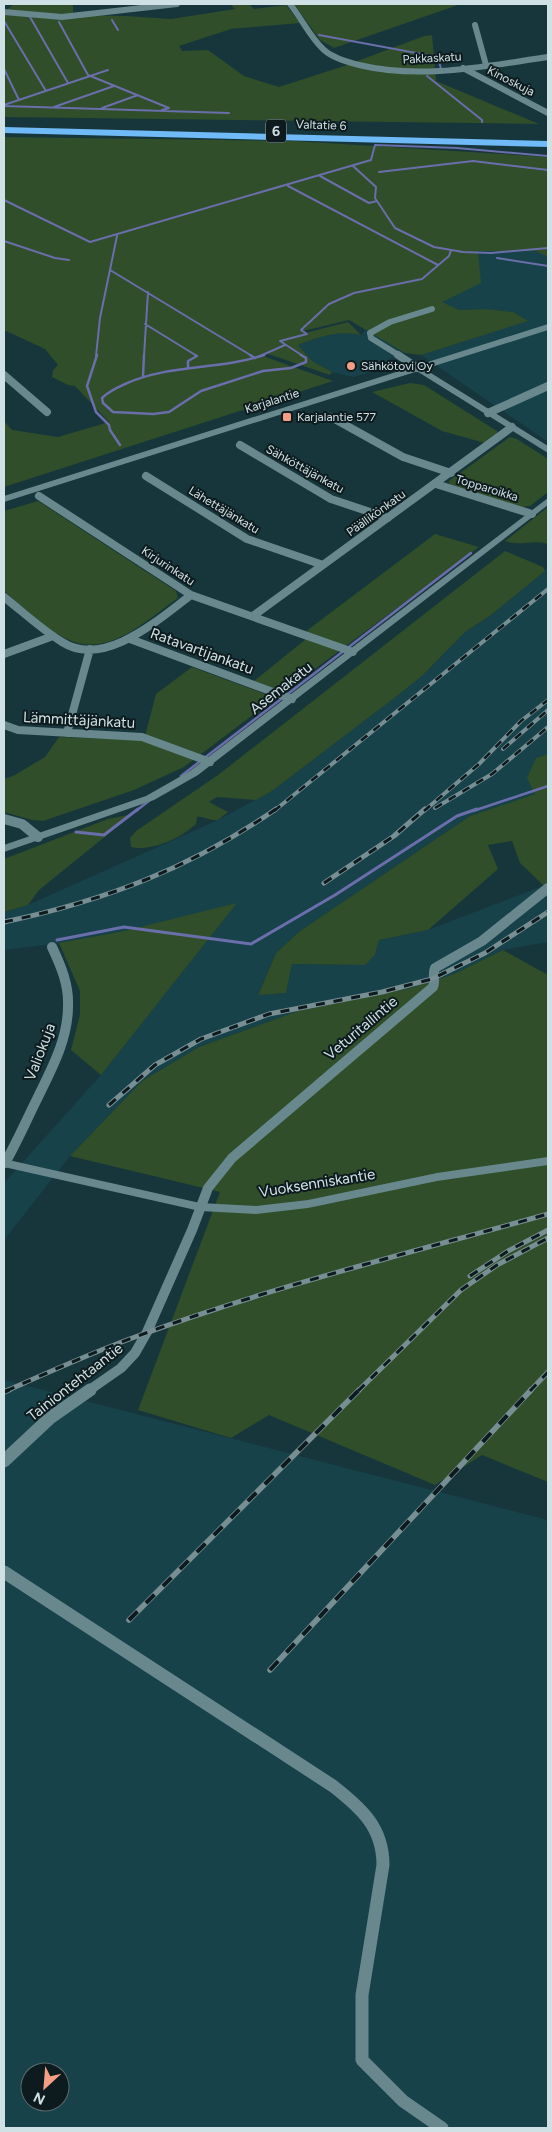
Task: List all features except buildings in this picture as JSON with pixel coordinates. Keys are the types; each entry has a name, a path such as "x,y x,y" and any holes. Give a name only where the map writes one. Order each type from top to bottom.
{"highway":[{"name":"Valtatie 6","path":"4,125 488,135 548,138"},
{"name":"Valtatie 6","path":"4,130 548,144"},
{"path":"488,135 548,134"},
{"path":"371,139 548,151"}],"street":[{"path":"4,12 62,17 177,4"},
{"name":"Pakkaskatu","path":"290,4 322,46 338,58 380,69 424,72 548,57"},
{"path":"475,25 486,65"},
{"name":"Kinoskuja","path":"463,68 548,113"},
{"path":"432,309 373,329 370,333 371,338 548,450"},
{"name":"Karjalantie","path":"4,499 548,327"},
{"path":"4,375 47,412"},
{"path":"488,412 548,386"},
{"path":"331,417 403,457 451,473"},
{"name":"Päällikönkatu","path":"253,616 512,427"},
{"name":"Sähköttäjänkatu","path":"240,446 331,499 388,518"},
{"name":"Lähettäjänkatu","path":"146,476 247,538 323,565"},
{"name":"Topparoikka","path":"436,484 532,514"},
{"name":"Kirjurinkatu","path":"39,496 191,595 353,652"},
{"name":"Asemakatu","path":"4,849 150,798 194,773 548,501"},
{"path":"4,597 53,636 69,646 90,650 112,646 130,639 191,595"},
{"path":"4,654 53,636"},
{"name":"Ratavartijankatu","path":"130,639 292,699"},
{"path":"67,733 90,650"},
{"name":"Lämmittäjänkatu","path":"4,725 18,730 142,737 210,762"},
{"path":"4,819 22,824 38,837"},
{"name":"Veturitallintie","path":"200,1207 208,1188 244,1146 433,987 436,983 432,972 435,968 482,941 548,888"},
{"name":"Valiokuja","path":"4,1163 55,1062 69,1018 66,979 52,947"},
{"name":"Vuoksenniskantie","path":"4,1163 200,1207 223,1210 279,1208 438,1178 548,1161"},
{"name":"Tainiontehtaantie","path":"4,1461 50,1418 121,1368 135,1353 147,1332 192,1230 200,1207"},
{"path":"4,1572 94,1628 133,1656 333,1786 356,1805 370,1821 382,1844 383,1865 362,1995 362,2060 403,2101 442,2128"}],"shaded area":[{"path":"478,251 548,251 548,442 421,355 527,321 513,312 486,309 459,310 441,302"},
{"path":"366,329 405,353 389,359 385,368 353,377 332,372 312,361 298,345 329,334 349,332 361,335"},
{"path":"548,566 548,754 536,758 535,794 470,816 300,931 276,953 258,994 286,993 292,964 365,965 375,955 379,940 428,930 548,884 548,942 503,950 454,974 411,988 298,1011 199,1047 142,1081 70,1156 4,1240 4,1183 101,1075 236,904 124,931 59,943 4,950 4,912 28,905 218,820 272,791 423,675 465,632 491,615 545,571"},
{"path":"4,1380 544,1519 548,1522 548,2128 4,2128"}],"green space":[{"path":"14,4 73,4 73,15 171,19 235,9 230,4 249,4 254,9 286,5 300,23 231,29 179,46 182,51 208,50 244,76 279,87 347,65 424,36 432,35 436,81 539,124 4,117 4,12"},
{"path":"294,4 461,4 334,48 320,40"},
{"path":"4,137 293,141 548,157 548,257 536,251 478,251 481,283 442,302 459,310 486,309 513,312 528,321 421,355 405,353 349,320 303,331 305,333 348,322 361,335 336,334 298,345 312,361 332,372 330,375 268,354 263,356 333,381 4,487 4,421 12,430 58,437 109,422 75,386 68,385 52,377 53,370 58,365 45,349 4,330"},
{"path":"410,383 424,385 497,431 497,434 485,443 442,431 372,392"},
{"path":"510,437 517,439 548,459 548,492 530,506 522,507 449,484 449,481"},
{"path":"38,501 176,591 178,598 127,634 99,644 84,644 69,640 53,631 4,591 4,511"},
{"path":"548,507 548,544 537,542 511,543 505,541"},
{"path":"435,534 479,547 284,692 254,681 311,635 305,632"},
{"path":"505,551 543,567 545,571 491,615 465,632 423,675 397,696 272,791 256,800 217,797 209,802 228,812 218,820 197,817 196,824 174,839 156,846 131,847 130,838 136,831 218,775"},
{"path":"192,667 270,696 271,701 184,767 134,790 43,821 4,812 4,779 13,776 45,757 59,737 144,740 156,694"},
{"path":"548,754 548,882 544,886 520,863 512,841 488,845 498,869 428,930 379,940 375,955 365,965 292,964 286,993 258,995 276,953 300,931 470,816 535,794 527,778 536,758"},
{"path":"133,814 39,890 28,905 4,912 4,859 108,819"},
{"path":"237,903 101,1075 71,1050 80,1015 80,991 59,943 124,931"},
{"path":"503,950 548,975 548,1482 482,1455 435,1485 269,1415 231,1438 138,1410 220,1192 70,1156 142,1081 199,1047 298,1011 411,988 454,974"}],"waterway":[{"path":"30,17 68,83"},
{"path":"112,20 118,30"},
{"path":"4,21 46,91"},
{"path":"59,22 88,75 90,76"},
{"path":"319,35 438,57 441,69"},
{"path":"4,69 19,100"},
{"path":"90,76 108,70"},
{"path":"46,91 90,76"},
{"path":"90,76 138,95"},
{"path":"427,76 482,120 482,122"},
{"path":"54,107 114,86"},
{"path":"19,100 46,91"},
{"path":"102,108 138,95"},
{"path":"138,95 169,108 162,110"},
{"path":"4,105 19,100"},
{"path":"4,106 229,113"},
{"path":"4,200 90,242 371,160 375,145 457,148 548,156"},
{"path":"379,172 473,161 548,170"},
{"path":"353,166 376,187 375,198 377,201"},
{"path":"320,176 369,203 377,201"},
{"path":"288,186 438,265"},
{"path":"377,201 395,228 434,247 463,252 491,253 548,248"},
{"path":"96,356 100,318 117,236"},
{"path":"4,241 55,258 69,260"},
{"path":"303,356 280,341 307,334 301,330 329,304 354,293 422,279 449,256 451,250"},
{"path":"497,258 548,266"},
{"path":"110,270 148,293"},
{"path":"146,325 148,293"},
{"path":"148,293 252,356"},
{"path":"144,356 146,325"},
{"path":"146,325 197,356"},
{"path":"260,356 285,345"},
{"path":"97,355 87,386 96,412 109,425 110,430 120,445"},
{"path":"143,376 144,355"},
{"path":"250,355 255,358"},
{"path":"255,358 264,355"},
{"path":"255,358 159,373 142,378 110,392 102,398 103,403 113,412 153,414 169,412 201,391 263,371 291,368 306,362 306,358 301,355"},
{"path":"188,367 188,361 197,356"},
{"path":"181,776 471,553"},
{"path":"473,811 548,786"},
{"path":"136,811 150,800"},
{"path":"76,832 104,835 138,809"},
{"path":"57,940 124,927 251,944 335,895 457,816 477,809"}],"railway":[{"path":"274,811 548,589"},
{"path":"424,811 479,764 521,721 548,700"},
{"path":"503,749 548,710"},
{"path":"435,808 492,774 548,727"},
{"path":"4,922 77,904 146,880 212,849 276,809"},
{"path":"324,883 394,836 425,809"},
{"path":"109,1105 155,1065 201,1039 269,1014 382,992 432,979 485,953 548,912"},
{"path":"6,1391 119,1343 237,1302 340,1271 548,1214"},
{"path":"470,1276 508,1251 548,1230"},
{"path":"358,1391 461,1290 497,1265 548,1238"},
{"path":"530,1391 548,1372"},
{"path":"4,1392 9,1390"},
{"path":"270,1670 531,1390"},
{"path":"129,1620 358,1391"}],"place":[{"name":"Sähkötovi Oy","path":"351,366"},
{"name":"Karjalantie 577","path":"287,417"}]}
